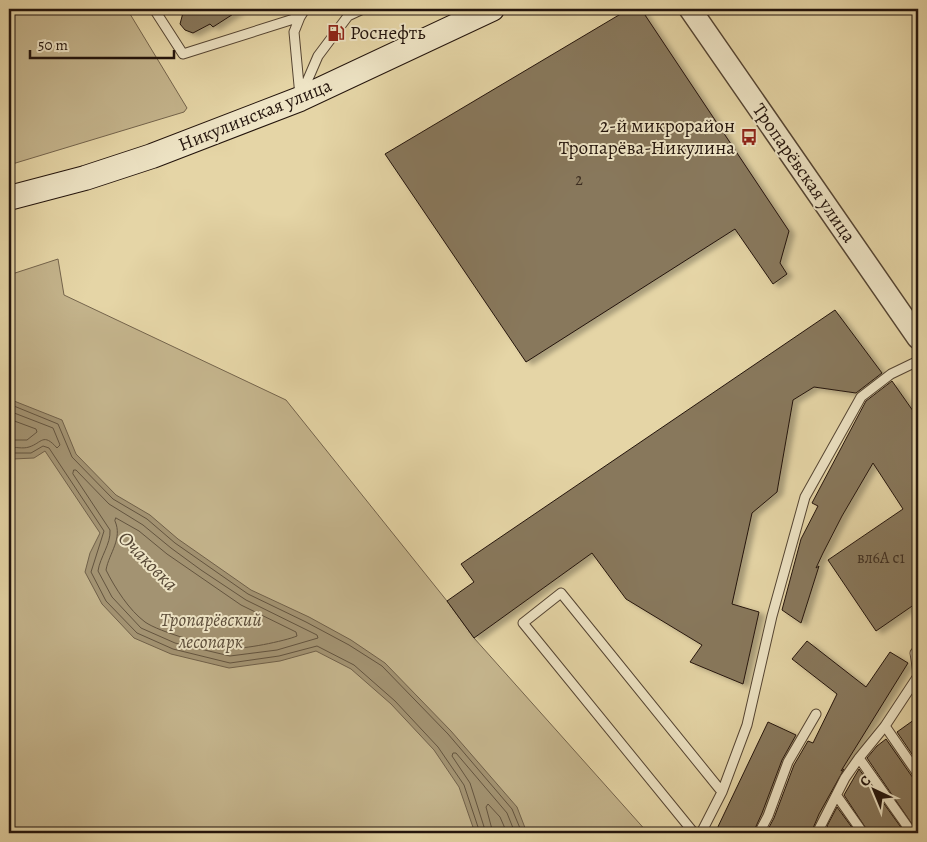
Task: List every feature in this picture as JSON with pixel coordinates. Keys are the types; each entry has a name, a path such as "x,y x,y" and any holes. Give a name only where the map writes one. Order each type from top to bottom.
{"main road":[{"name":"Никулинская улица","path":"9,198 85,178 152,156 300,98 492,9"}],"street":[{"name":"Тропарёвская улица","path":"690,9 916,331"}],"lane":[{"path":"154,9 183,54 303,13"},
{"path":"300,98 318,56 348,16 363,9"},
{"path":"300,98 294,32 303,13"},
{"path":"702,833 722,792 747,725 772,616 805,497 861,397 892,374 918,361"},
{"path":"694,833 523,623 561,593 722,792"},
{"path":"817,833 845,778 886,726 918,675 915,653 918,650"},
{"path":"759,833 768,816 788,762 816,714"},
{"path":"886,726 918,774"},
{"path":"859,758 912,833"},
{"path":"836,796 863,833"}],"green space":[{"path":"9,9 127,9 187,108 184,112 9,165"},
{"name":"Тропарёвский лесопарк","path":"58,259 64,295 286,400 447,601 474,638 648,833 9,833 9,275"}],"water":[{"name":"Очаковка","path":"9,399 62,420 76,454 116,495 150,515 178,539 251,590 309,617 351,640 385,663 451,731 517,807 527,833 475,833 459,787 434,750 391,704 351,669 316,651 280,661 229,668 171,654 134,638 102,604 85,572 90,553 100,533 45,451 34,458 9,458"}],"building":[{"path":"184,9 241,9 213,27 210,24 193,33 185,30 180,24"},
{"path":"629,9 641,9 789,231 780,263 787,274 773,284 735,229 526,362 385,154"},
{"path":"835,310 882,373 856,393 814,387 793,400 777,492 752,513 732,604 759,612 743,684 690,662 702,645 626,599 592,553 474,638 447,601 474,582 461,564"},
{"path":"892,381 918,418 918,602 876,631 828,560 903,509 873,463 842,516 816,568 819,566 801,623 782,610 801,539 818,506 812,503 866,401"},
{"path":"807,641 866,687 890,652 908,663 841,771 844,769 819,814 811,833 766,833 774,818 794,765 808,741 813,743 837,694 792,659"},
{"path":"918,717 918,763 897,732"},
{"path":"768,722 796,735 782,760 753,833 715,833"},
{"path":"886,739 913,778 918,780 918,833 867,758"},
{"path":"859,769 905,833 869,833 844,795"},
{"path":"837,807 856,833 832,833 827,826"}],"place":[{"name":"Роснефть","path":"336,33"},
{"name":"2-й микрорайон Тропарёва-Никулина","path":"749,137"}]}
